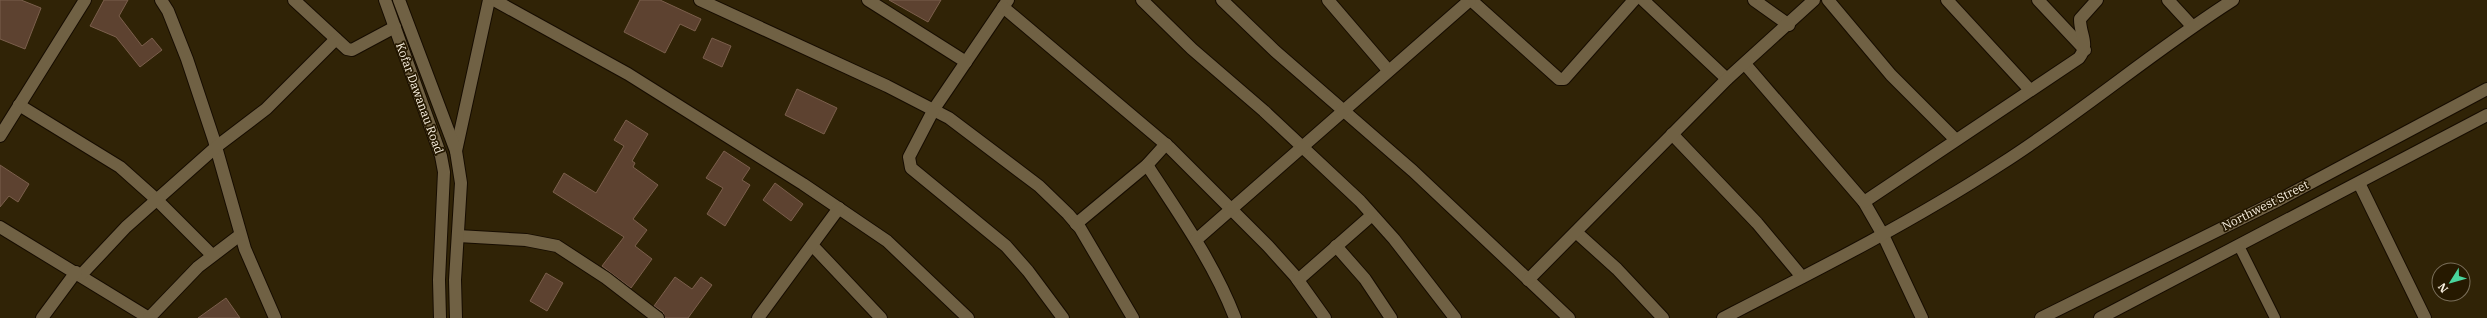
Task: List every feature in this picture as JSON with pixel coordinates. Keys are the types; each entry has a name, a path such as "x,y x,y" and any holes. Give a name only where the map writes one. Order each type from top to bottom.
{"street":[{"path":"0,136 85,0"},
{"path":"161,0 168,11 187,59 216,147 240,235 272,316"},
{"path":"294,0 346,49 352,50 395,27"},
{"name":"Kofar Dawanau Road","path":"385,0 442,156 444,193 439,280 440,318"},
{"name":"Kofar Dawanau Road","path":"399,0 456,151"},
{"path":"456,318 455,280 461,183 456,151 490,0"},
{"path":"494,0 628,74 839,208 887,241 909,260 968,318"},
{"path":"700,0 934,108 949,118 1039,186 1076,224 1133,318"},
{"path":"868,0 966,62"},
{"path":"1142,0 1192,49 1264,111 1372,215 1394,239 1455,318"},
{"path":"1222,0 1275,51 1413,171 1569,318"},
{"path":"1328,0 1388,70"},
{"path":"1196,240 1300,146 1470,0 1559,79 1564,78 1634,0"},
{"path":"1643,0 1727,79"},
{"path":"1754,0 1789,25"},
{"path":"1528,280 1727,79 1789,25 1814,0"},
{"path":"1828,0 1891,75 1955,139"},
{"path":"1947,0 2030,90"},
{"path":"2038,0 2085,50"},
{"path":"1864,202 1955,139 2079,58 2085,50 2080,19 2097,0"},
{"path":"2168,0 2192,26"},
{"path":"1723,318 1884,235 2002,164 2082,108 2192,26 2233,0"},
{"path":"1063,318 1028,270 1006,246 911,168 909,157 934,108 1006,4 1166,144 1232,208 1298,280 1325,318"},
{"path":"42,318 78,274 126,227 216,147 266,109 336,39"},
{"path":"1745,64 1864,202 1884,235 1922,318"},
{"name":"Northwest Street","path":"2041,318 2279,200 2487,89"},
{"path":"20,105 120,168 157,200 212,255"},
{"name":"Northwest Street","path":"2100,318 2487,115"},
{"path":"1672,134 1758,223 1802,277"},
{"path":"1076,224 1147,165 1166,144"},
{"path":"1147,165 1196,240 1226,294 1235,318"},
{"path":"2359,183 2425,318"},
{"path":"758,318 839,208"},
{"path":"1298,280 1372,215"},
{"path":"0,227 149,318 212,255 240,235"},
{"path":"1576,232 1617,269 1663,318"},
{"path":"458,236 526,240 557,246 606,278 658,318"},
{"path":"812,245 881,318"},
{"path":"1336,246 1365,279 1391,318"},
{"path":"439,280 455,280"}],"lane":[{"path":"2238,246 2274,318"}],"building":[{"path":"0,0 21,0 41,8 25,49 0,39"},
{"path":"104,0 128,0 119,16 142,46 152,38 162,50 140,67 116,37 90,26"},
{"path":"640,0 660,0 701,19 695,31 680,24 665,53 624,32"},
{"path":"889,0 941,0 928,22"},
{"path":"712,38 731,46 722,67 703,58"},
{"path":"797,89 837,108 824,134 785,115"},
{"path":"626,120 648,134 632,161 635,163 633,167 658,185 633,219 647,230 635,246 652,259 631,288 602,266 624,237 553,192 564,173 596,193 624,146 614,140"},
{"path":"724,151 750,168 742,180 750,185 725,226 707,214 723,188 706,178"},
{"path":"0,165 29,184 18,202 9,196 0,207"},
{"path":"775,183 803,204 791,221 763,200"},
{"path":"546,273 563,283 547,311 530,301"},
{"path":"675,277 692,289 701,277 712,285 688,318 665,318 663,312 654,306"},
{"path":"226,298 240,318 198,318"}]}
